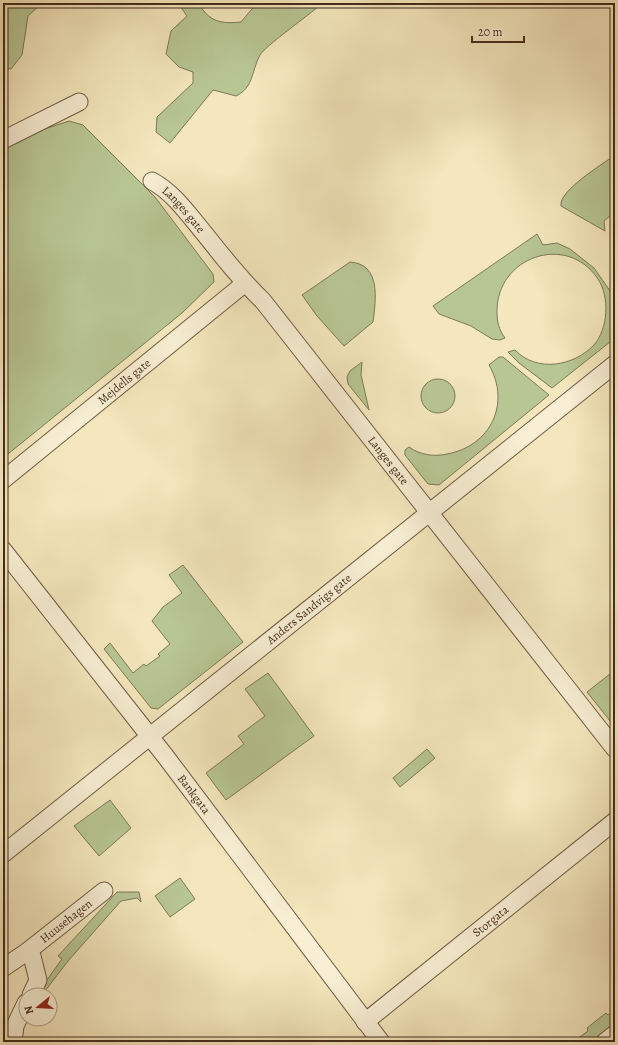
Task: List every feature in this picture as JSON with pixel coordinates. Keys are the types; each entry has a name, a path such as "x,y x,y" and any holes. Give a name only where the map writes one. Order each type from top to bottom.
{"street":[{"path":"3,140 78,102"},
{"name":"Langes gate","path":"152,181 166,188 184,208 244,284 266,304 428,514 615,749"},
{"name":"Mejdells gate","path":"3,480 244,284"},
{"name":"Anders Sandvigs gate","path":"3,854 615,364"},
{"name":"Bankgata","path":"3,550 150,736 381,1042"},
{"name":"Storgata","path":"365,1022 615,821"},
{"name":"Huusehagen","path":"3,968 28,951 104,890"},
{"name":"Huusehagen","path":"28,951 32,956 38,980 35,987"},
{"path":"13,1042 15,1026 18,1020"},
{"path":"605,1042 615,1034"}],"green space":[{"path":"3,3 42,3 28,16 22,55 11,69 3,68"},
{"path":"165,3 199,3 211,18 228,23 241,22 257,3 321,3 263,51 257,61 249,84 242,92 236,96 213,90 170,143 156,132 157,117 193,83 193,72 179,67 166,54 171,31 187,16 180,6"},
{"path":"69,121 83,125 155,197 213,274 214,282 182,313 3,458 3,149 29,134"},
{"path":"615,155 615,212 604,221 605,231 561,206 562,200 566,193 582,178"},
{"path":"537,234 543,245 557,243 570,249 594,268 615,298 615,338 552,388 519,363 508,352 515,350 534,362 555,364 576,358 594,345 599,338 605,322 606,304 602,286 598,279 585,265 569,257 552,254 536,257 520,265 508,277 500,293 497,319 505,338 500,340 492,339 471,326 439,314 433,306"},
{"path":"350,262 360,264 367,269 372,276 375,303 373,322 344,346 317,316 302,295"},
{"path":"499,357 503,357 549,395 439,485 428,484 405,455 405,450 409,447 427,455 447,454 462,449 475,442 493,421 497,408 498,394 495,379 489,365"},
{"path":"362,362 361,375 369,410 348,384 347,377 350,371"},
{"path":"435,379 441,379 445,380 452,386 455,396 454,403 448,410 441,413 435,413 431,412 424,406 421,399 421,393 422,389 428,382"},
{"path":"183,565 243,642 158,709 151,708 104,649 110,643 133,673 144,664 146,666 160,656 158,654 170,644 152,621 163,607 182,593 169,575"},
{"path":"615,670 615,727 587,692"},
{"path":"268,673 314,736 226,800 206,773 244,744 238,736 265,716 245,689"},
{"path":"427,749 435,758 400,787 393,778"},
{"path":"110,800 131,828 99,856 74,826"},
{"path":"180,878 195,899 170,917 155,896"},
{"path":"117,892 139,892 141,902 137,898 121,901 68,961 48,987 42,987 62,959 58,956"},
{"path":"615,1010 615,1023 591,1042 580,1042 577,1039 588,1031 587,1028 606,1013 608,1015"}]}
